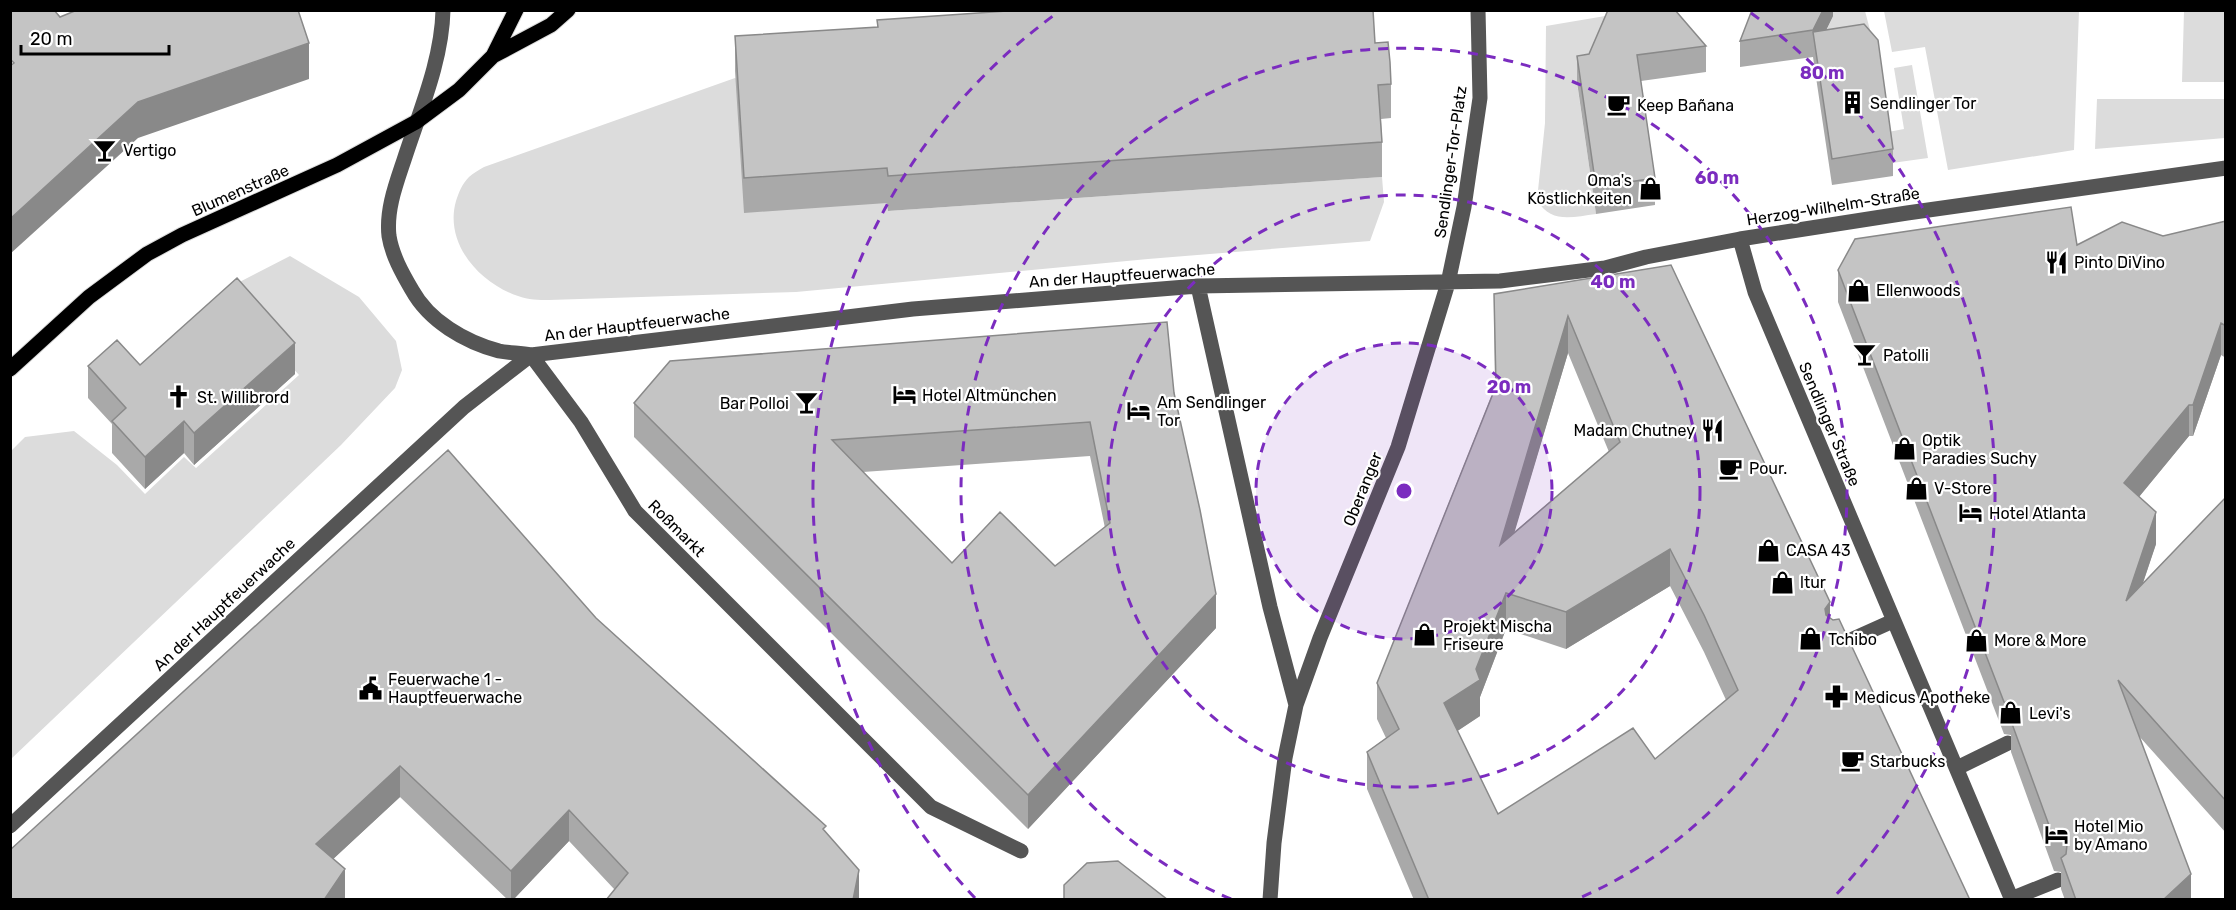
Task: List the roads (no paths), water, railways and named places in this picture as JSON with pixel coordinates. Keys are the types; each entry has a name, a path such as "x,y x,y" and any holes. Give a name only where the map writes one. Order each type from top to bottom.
{"main road":[{"name":"Blumenstraße","path":"493,56 516,10"},
{"name":"Blumenstraße","path":"10,369 89,297 147,254 182,235 337,165 416,122 459,90 493,56 551,25 568,10"}],"street":[{"path":"443,10 438,46 388,218 389,236 400,269 416,297 435,320 467,339 499,351 531,354"},
{"name":"Sendlinger-Tor-Platz","path":"1448,283 1466,197 1480,98 1478,10"},
{"name":"Herzog-Wilhelm-Straße","path":"1448,283 1500,282 1605,268 1646,257 1740,239 1975,202 2226,168"},
{"name":"Sendlinger Straße","path":"1740,239 1755,292 2012,899 2058,880"},
{"name":"An der Hauptfeuerwache","path":"10,825 464,407 531,354 913,309 1198,286 1448,283"},
{"name":"Oberanger","path":"1270,900 1284,769 1296,705 1320,638 1398,447 1448,283"},
{"name":"Oberanger","path":"1198,286 1270,607 1296,705"},
{"name":"Roßmarkt","path":"531,354 582,422 635,511 932,807 1021,851"},
{"path":"1835,648 1893,621"},
{"path":"1958,768 2008,743"}],"place":[{"name":"Sendlinger Tor","path":"1852,103"},
{"name":"Keep Bañana","path":"1619,105"},
{"name":"Vertigo","path":"105,150"},
{"name":"Oma's Köstlichkeiten","path":"1650,189"},
{"name":"Pinto DiVino","path":"2056,262"},
{"name":"Ellenwoods","path":"1858,290"},
{"name":"Patolli","path":"1865,355"},
{"name":"Hotel Altmünchen","path":"904,395"},
{"name":"St. Willibrord","path":"179,397"},
{"name":"Bar Polloi","path":"807,403"},
{"name":"Am Sendlinger Tor","path":"1139,411"},
{"name":"Madam Chutney","path":"1713,430"},
{"name":"Optik Paradies Suchy","path":"1904,449"},
{"name":"Pour.","path":"1731,468"},
{"name":"V-Store","path":"1916,488"},
{"name":"Hotel Atlanta","path":"1971,513"},
{"name":"CASA 43","path":"1768,550"},
{"name":"ltur","path":"1782,582"},
{"name":"Projekt Mischa Friseure","path":"1425,635"},
{"name":"Tchibo","path":"1810,639"},
{"name":"More & More","path":"1976,640"},
{"name":"Feuerwache 1 - Hauptfeuerwache","path":"370,688"},
{"name":"Medicus Apotheke","path":"1836,697"},
{"name":"Levi's","path":"2011,713"},
{"name":"Starbucks","path":"1852,761"},
{"name":"Hotel Mio by Amano","path":"2056,835"}]}
